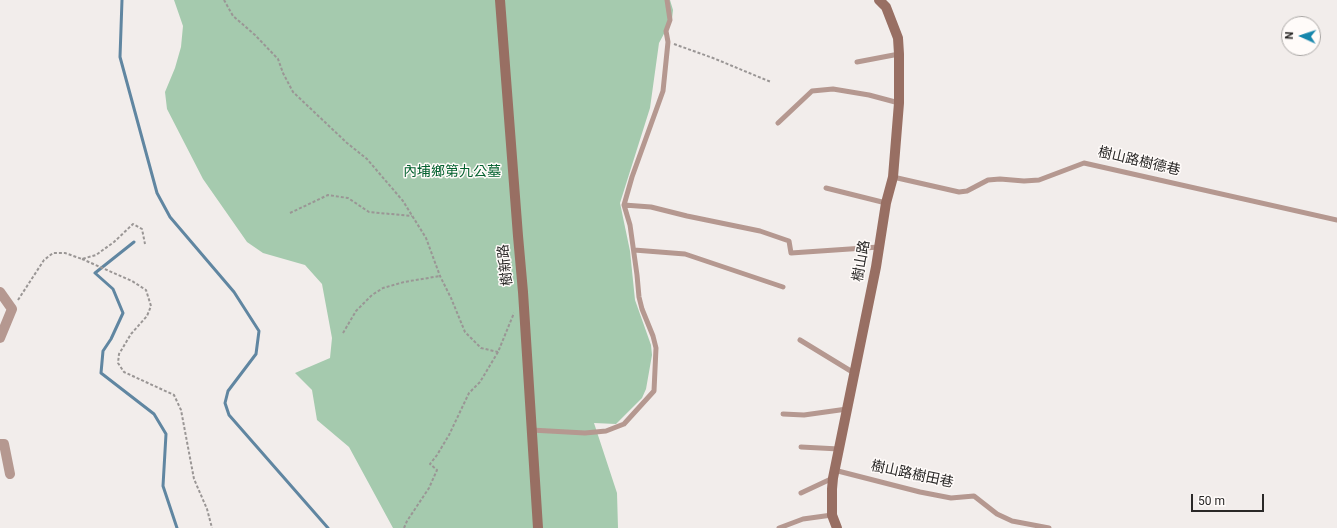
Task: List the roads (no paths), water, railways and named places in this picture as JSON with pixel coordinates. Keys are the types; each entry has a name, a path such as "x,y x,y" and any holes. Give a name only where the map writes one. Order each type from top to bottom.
{"street":[{"name":"樹新路","path":"500,0 523,292 538,528"},
{"name":"樹山路","path":"837,528 832,515 832,489 834,474 879,247 886,203 893,177 899,103 898,38 886,8 879,0"},
{"path":"0,292 12,309 0,338"},
{"path":"0,444 4,444 10,474"}],"lane":[{"path":"531,430 585,433 606,431 624,424 654,391 656,348 639,297 630,225 624,205 632,177 663,91 668,42 666,31 670,20 667,0"},
{"path":"857,62 899,54"},
{"path":"778,123 812,91 833,89 870,95 899,103"},
{"name":"樹山路樹德巷","path":"893,177 963,192 988,180 1039,180 1084,163 1337,220"},
{"path":"826,188 886,203"},
{"path":"624,205 651,207 760,231 789,241 791,254 879,247"},
{"path":"634,250 686,254 783,287"},
{"path":"800,340 854,373"},
{"path":"783,414 804,415 847,409"},
{"path":"801,447 839,449"},
{"path":"801,493 834,474"},
{"name":"樹山路樹田巷","path":"834,474 951,498 974,496 997,514 1012,521 1049,528"},
{"path":"779,528 803,519 832,515"}],"waterway":[{"path":"122,0 120,57 157,193 170,217 234,292 259,331 256,354 228,391 225,403 229,415 328,528"},
{"path":"134,242 95,273 113,289 123,313 111,339 103,351 101,373 154,414 166,434 163,486 177,528"}],"park label":[{"name":"內埔鄉第九公墓","path":"452,172"}]}
